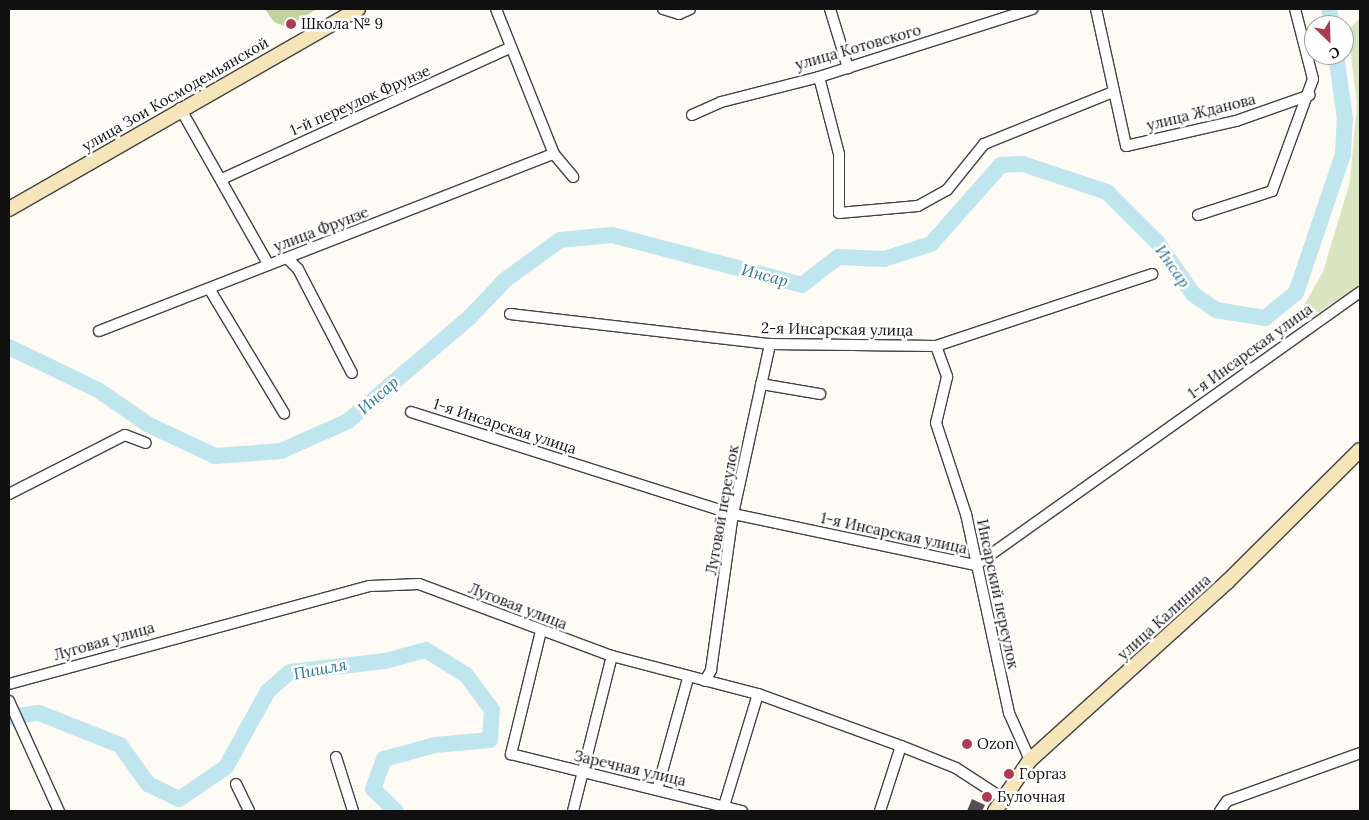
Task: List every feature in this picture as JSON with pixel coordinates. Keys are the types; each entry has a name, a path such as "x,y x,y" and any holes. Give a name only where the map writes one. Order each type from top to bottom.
{"main road":[{"name":"улица Зои Космодемьянской","path":"9,209 180,108 358,9"},
{"name":"улица Калинина","path":"995,811 1002,798 1030,760 1227,582 1360,450"}],"street":[{"path":"496,9 554,154 572,177"},
{"path":"663,9 679,14 690,9"},
{"path":"830,9 848,68"},
{"name":"улица Котовского","path":"692,115 721,102 819,77 1032,9"},
{"path":"819,77 838,154 840,213 918,206 947,190 984,144 1114,92 1096,9"},
{"path":"1198,215 1272,191 1310,95 1308,53 1294,9"},
{"name":"1-й переулок Фрунзе","path":"222,179 510,48"},
{"name":"улица Жданова","path":"1114,92 1126,146 1236,121 1310,95"},
{"path":"180,108 222,179 269,265"},
{"name":"улица Фрунзе","path":"98,331 210,290 269,265 554,154"},
{"path":"288,259 298,269 352,373"},
{"name":"2-я Инсарская улица","path":"510,314 770,344 936,346 1152,274"},
{"path":"210,290 284,413"},
{"name":"1-я Инсарская улица","path":"411,412 733,514 976,565 1360,292"},
{"name":"Луговой переулок","path":"705,681 711,670 733,514 770,344"},
{"name":"Инсарский переулок","path":"936,346 947,377 936,423 966,514 1008,713 1030,760"},
{"path":"762,384 820,394"},
{"path":"9,494 125,435 146,443"},
{"name":"Луговая улица","path":"9,684 370,586 419,584 612,656 688,678 758,694 901,746 956,768 1002,798"},
{"name":"Заречная улица","path":"541,631 511,754 742,811"},
{"path":"573,811 612,656"},
{"path":"657,790 688,678"},
{"path":"724,806 758,694"},
{"path":"10,703 59,811"},
{"path":"880,811 901,746"},
{"path":"1220,811 1227,801 1360,753"},
{"path":"336,757 353,811"},
{"path":"236,784 249,811"}],"green space":[{"path":"265,9 317,9 287,27 274,22"},
{"path":"1360,18 1360,286 1290,330 1323,272 1350,182 1357,104 1352,65 1354,65 1354,24"}],"building":[{"path":"972,799 985,805 982,811 967,811"}],"waterway":[{"name":"Инсар","path":"1329,9 1330,15"},
{"name":"Инсар","path":"9,347 98,390 149,425 215,456 281,451 348,421 469,318 505,280 560,240 612,235 802,285 838,257 884,259 931,244 1001,165 1023,164 1107,192 1157,242 1193,294 1216,310 1265,318 1296,293 1343,154 1345,119 1337,65"},
{"name":"Пишля","path":"9,717 39,713 120,745 148,784 179,799 226,767 268,691 290,672 385,661 426,650 466,675 492,710 490,740 435,745 384,759 373,789 396,811"}],"place":[{"name":"Школа № 9","path":"291,24"},
{"name":"Ozon","path":"967,744"},
{"name":"Горгаз","path":"1009,774"},
{"name":"Булочная","path":"987,797"}]}
